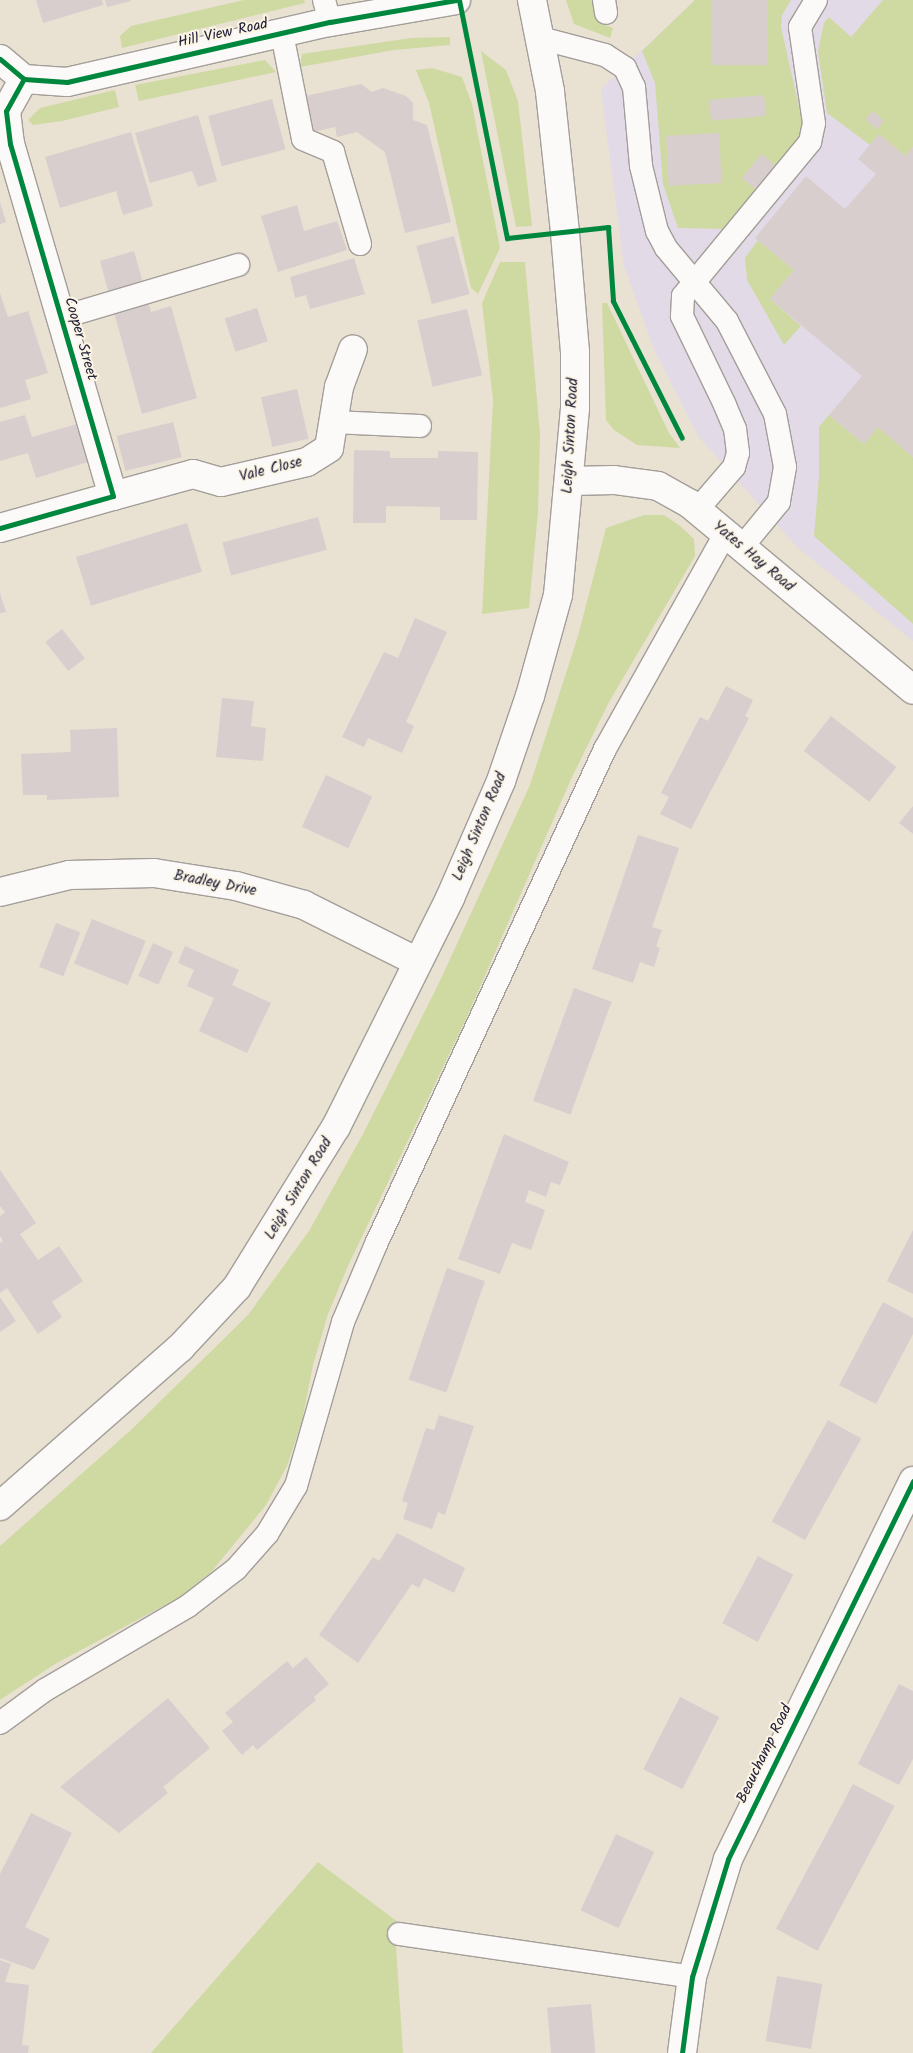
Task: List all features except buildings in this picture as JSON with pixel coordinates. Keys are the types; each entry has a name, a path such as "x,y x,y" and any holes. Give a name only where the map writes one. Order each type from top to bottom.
{"street":[{"name":"Hill View Road","path":"24,78 67,82 282,34 327,11 456,0"},
{"name":"Leigh Sinton Road","path":"0,1506 180,1348 237,1287 336,1127 416,961 450,898 501,781 530,696 558,595 570,481 575,408 573,334 550,90 532,0"},
{"path":"0,59 24,78"},
{"name":"Cooper Street","path":"24,78 6,104 10,144 113,496"},
{"name":"Vale Close","path":"113,496 193,474 221,482 307,462 329,448 338,387 353,349"},
{"name":"Yates Hay Road","path":"570,481 614,480 658,486 697,510 913,690"},
{"path":"0,528 113,496"},
{"name":"Bradley Drive","path":"0,892 79,875 154,873 236,886 304,904 416,961"},
{"name":"Beauchamp Road","path":"682,2053 692,1977 728,1859 913,1481"}],"lane":[{"path":"697,510 734,467 738,453 735,429 682,316 683,296 810,142 814,123 800,27 816,0"},
{"path":"282,34 303,139 333,152 360,244"},
{"path":"0,1723 45,1690 188,1606 236,1569 272,1526 296,1486 343,1322 377,1242 605,749 734,540 779,502 786,467 783,441 763,385 745,350 727,321 666,248 651,212 641,166 634,87 625,68 604,55 540,38"},
{"path":"60,318 238,265"},
{"path":"334,422 420,426"},
{"path":"400,1934 692,1977"}],"shaded area":[{"path":"695,0 913,0 913,641 797,547 698,436 655,352 624,266 601,89"}],"green space":[{"path":"244,0 304,0 305,3 122,48 120,36 131,26"},
{"path":"566,0 594,0 598,22 613,28 610,38 574,24"},
{"path":"695,0 791,0 782,15 781,27 801,116 801,130 796,144 723,229 678,228 663,184 655,83 642,51"},
{"path":"883,0 913,0 913,147 905,156 879,134 870,145 827,113 818,51 824,23 829,17 851,37"},
{"path":"450,37 450,45 394,50 300,67 302,54 411,38"},
{"path":"481,51 506,70 518,101 532,226 516,227"},
{"path":"265,60 276,72 139,101 135,85"},
{"path":"432,68 462,77 472,104 500,248 478,294 471,288 429,103 416,70"},
{"path":"115,90 119,107 62,121 33,125 28,120 40,108"},
{"path":"758,240 794,270 770,299 801,326 784,345 747,280 745,258"},
{"path":"500,262 525,262 540,434 538,512 529,608 482,614 493,400 482,303"},
{"path":"602,303 607,303 669,433 680,448 637,445 614,430 606,420"},
{"path":"829,415 864,444 878,427 913,457 913,624 814,536 819,477 819,427"},
{"path":"644,515 664,515 679,525 694,539 695,556 609,702 572,777 466,1019 347,1268 328,1314 313,1365 302,1421 287,1466 266,1505 212,1571 180,1597 55,1664 0,1700 0,1546 131,1430 248,1315 309,1231 363,1134 438,985 530,785 578,636 606,528"},
{"path":"318,1862 403,1926 396,1946 403,2053 151,2053"}],"cycle path":[{"path":"0,59 24,79 67,82 330,22 456,0"},
{"path":"459,0 507,238 608,227 613,301 682,438"},
{"path":"0,528 113,496 10,144 6,111 24,79"},
{"path":"682,2053 692,1977 728,1859 913,1481"}]}
